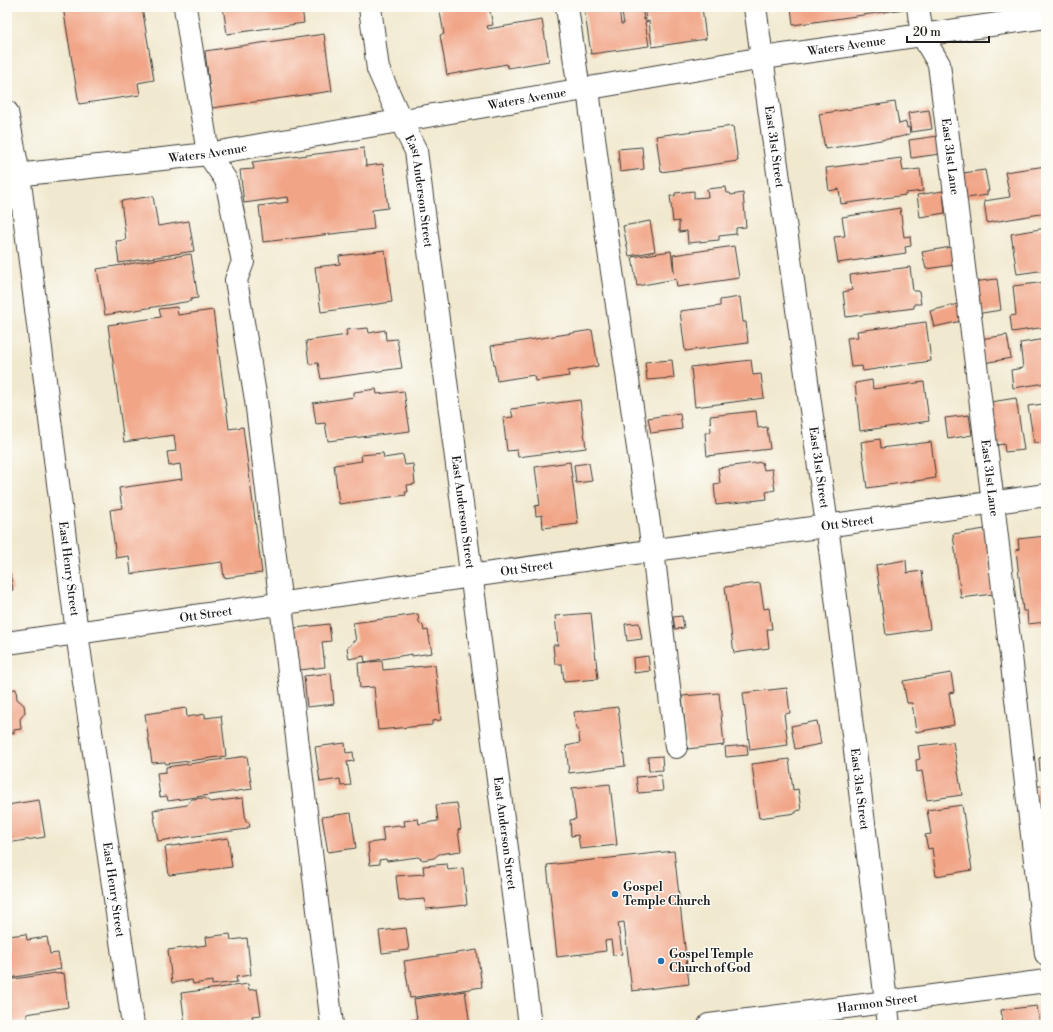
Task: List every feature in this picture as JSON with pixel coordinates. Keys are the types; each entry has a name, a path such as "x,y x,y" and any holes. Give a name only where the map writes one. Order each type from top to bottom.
{"main road":[{"path":"185,7 208,154 226,180 243,262 236,280 256,400 332,1025"},
{"name":"East Anderson Street","path":"370,7 378,69 416,152 530,1025"},
{"path":"567,7 583,90 604,217 653,550 676,747"},
{"name":"East 31st Street","path":"755,7 827,525 889,1025"},
{"name":"East 31st Lane","path":"918,7 922,35 940,64 1046,954"},
{"name":"Waters Avenue","path":"13,176 208,154 763,58 1046,17"},
{"name":"East Henry Street","path":"7,112 13,176 77,634 134,1025"},
{"name":"Ott Street","path":"7,643 1046,495"},
{"name":"Harmon Street","path":"709,1025 1046,980"}],"building":[{"path":"63,7 142,7 154,80 138,83 140,95 79,104"},
{"path":"223,7 302,7 304,23 227,34"},
{"path":"439,7 489,7 493,25 487,26 488,29 542,20 549,61 508,68 507,64 447,75 440,35 444,34"},
{"path":"584,7 619,7 621,24 624,24 621,7 642,7 644,20 646,20 644,7 702,7 706,39 652,47 649,21 645,22 649,46 591,54"},
{"path":"791,7 912,7 912,8 793,25"},
{"path":"324,34 332,91 212,108 205,51"},
{"path":"895,102 899,124 906,122 907,128 909,127 910,134 900,137 825,149 819,114"},
{"path":"929,110 932,129 911,132 908,113"},
{"path":"733,126 738,161 661,172 656,136"},
{"path":"938,136 940,154 911,158 909,140"},
{"path":"642,147 644,169 620,172 618,149"},
{"path":"364,148 366,166 383,164 388,208 372,210 374,229 263,242 259,206 289,202 288,197 244,203 240,170 254,169 252,162"},
{"path":"901,158 903,171 920,169 923,191 906,193 906,195 841,204 839,189 829,191 826,168"},
{"path":"1046,166 1046,213 987,223 984,201 1010,197 1005,172"},
{"path":"985,170 989,191 987,191 987,195 967,198 963,173"},
{"path":"726,187 727,193 730,193 731,195 743,193 746,227 736,228 736,234 719,236 719,240 688,243 687,231 679,232 679,221 673,222 670,196 675,196 675,193 694,191 694,198 708,197 707,189"},
{"path":"943,191 945,213 920,217 917,195"},
{"path":"153,196 158,226 189,221 194,251 119,263 116,241 126,240 121,201"},
{"path":"900,208 904,237 910,236 911,246 905,247 906,253 838,263 834,237 845,236 842,217"},
{"path":"650,221 655,251 629,256 623,226"},
{"path":"1046,228 1046,270 1017,274 1011,234"},
{"path":"734,246 739,278 677,287 676,279 637,286 632,257 671,251 674,273 673,255"},
{"path":"951,247 954,265 926,269 922,252"},
{"path":"385,250 392,302 321,312 315,267 340,264 339,256"},
{"path":"191,254 198,298 191,299 191,301 105,315 97,269"},
{"path":"910,267 913,291 919,291 921,304 914,304 914,308 846,317 843,292 852,290 850,275"},
{"path":"997,279 1001,310 976,314 972,282"},
{"path":"1046,282 1046,327 1012,332 1010,316 1016,315 1013,286"},
{"path":"740,297 743,322 746,322 748,343 685,351 680,311 720,306 720,300"},
{"path":"958,304 961,321 934,327 930,311"},
{"path":"177,307 178,315 213,310 229,429 243,427 262,573 224,578 222,562 131,574 129,556 116,558 110,510 122,508 119,488 182,479 180,464 169,466 167,452 176,451 174,435 124,442 108,325 161,317 159,309"},
{"path":"926,322 931,361 863,371 862,366 851,367 847,338 858,337 857,331"},
{"path":"368,328 369,333 385,330 386,340 397,339 402,368 321,379 318,363 309,364 306,341 347,335 346,330"},
{"path":"592,330 598,366 568,371 569,376 535,381 534,375 497,381 491,346"},
{"path":"1007,335 1011,358 984,363 980,339"},
{"path":"1046,339 1046,383 1013,388 1011,370 1023,368 1020,343"},
{"path":"672,360 674,378 647,380 645,362"},
{"path":"751,360 753,375 761,374 764,398 695,407 691,367"},
{"path":"872,380 873,389 924,382 929,421 860,431 855,383"},
{"path":"376,389 377,394 404,391 410,431 328,441 325,423 316,424 313,403 354,397 354,392"},
{"path":"1016,398 1024,450 1005,452 1004,444 997,445 991,402"},
{"path":"1046,398 1045,446 1044,442 1034,443 1028,406 1043,404 1042,399"},
{"path":"580,400 586,448 518,457 517,450 507,451 503,418 513,417 511,409"},
{"path":"756,411 758,428 767,427 770,449 707,456 705,433 711,432 710,416"},
{"path":"680,413 682,429 651,433 648,418"},
{"path":"969,415 972,435 948,439 945,418"},
{"path":"880,439 881,448 931,442 936,478 867,488 861,442"},
{"path":"383,453 384,458 403,455 405,465 413,464 415,484 407,485 408,492 405,492 406,495 339,504 334,465 362,461 361,455"},
{"path":"570,462 578,524 543,528 542,515 536,516 535,506 540,505 535,467"},
{"path":"762,462 764,470 772,469 775,490 766,492 767,499 716,505 714,484 720,483 718,468"},
{"path":"589,463 592,481 576,483 574,465"},
{"path":"985,529 993,594 961,598 953,534"},
{"path":"1046,536 1046,622 1028,624 1027,611 1023,611 1016,550 1019,549 1018,539"},
{"path":"7,558 13,590 7,591"},
{"path":"906,560 907,573 922,571 930,629 886,635 876,565"},
{"path":"760,583 764,609 769,608 772,629 767,629 769,648 734,653 725,587"},
{"path":"591,613 598,679 564,682 562,664 555,664 553,645 558,645 555,616"},
{"path":"418,614 419,622 423,626 424,631 428,630 432,653 412,656 412,654 365,662 364,656 349,659 347,648 353,643 353,641 356,641 353,623"},
{"path":"682,616 684,628 675,629 673,617"},
{"path":"639,623 642,639 627,641 625,624"},
{"path":"329,624 331,641 322,642 325,667 300,670 295,628"},
{"path":"648,656 650,671 634,673 633,658"},
{"path":"382,661 383,670 435,665 441,720 432,721 432,725 378,730 374,687 360,688 358,663"},
{"path":"331,673 334,704 307,707 304,676"},
{"path":"951,673 954,692 949,693 954,725 916,732 912,703 907,703 903,681"},
{"path":"787,688 790,713 784,714 788,745 750,750 743,693"},
{"path":"16,689 17,699 24,705 25,712 20,719 21,729 14,730 14,733 7,734 7,690"},
{"path":"719,693 724,745 687,749 682,696"},
{"path":"618,707 625,766 569,773 566,746 580,743 578,729 576,729 574,712"},
{"path":"186,708 187,717 205,714 205,718 221,716 226,756 166,764 165,762 152,763 145,714"},
{"path":"817,721 821,744 795,749 791,726"},
{"path":"953,742 962,795 927,800 922,771 917,772 916,760 920,759 918,746"},
{"path":"345,743 346,753 353,752 354,761 347,762 351,785 341,786 340,779 320,782 315,747"},
{"path":"747,745 748,755 726,757 725,747"},
{"path":"247,756 252,789 168,801 167,796 160,797 157,773 166,772 166,767"},
{"path":"662,756 663,770 649,771 648,757"},
{"path":"1046,757 1046,770 1040,771 1039,758"},
{"path":"789,759 793,790 798,789 801,810 796,811 796,813 759,818 752,764"},
{"path":"661,775 663,791 638,793 636,777"},
{"path":"610,784 617,845 580,849 578,835 571,836 570,820 576,819 572,788"},
{"path":"1046,785 1046,825 1040,826 1034,787"},
{"path":"205,798 210,802 243,798 246,822 249,822 250,827 247,827 247,829 158,841 153,810 187,805 192,799"},
{"path":"39,800 45,837 7,843 7,805"},
{"path":"457,803 461,829 458,830 461,851 439,854 434,858 423,860 418,857 387,861 386,859 379,860 380,864 370,865 368,843 384,841 382,827 399,825 405,826 404,821 418,819 419,824 438,821 436,805"},
{"path":"962,805 972,870 936,876 932,848 928,849 925,835 931,834 927,810"},
{"path":"351,813 356,848 328,852 322,817"},
{"path":"228,838 232,867 169,875 165,847"},
{"name":"Gospel Temple Church","path":"674,851 689,984 632,991 624,922 618,923 622,954 613,955 611,940 605,941 606,951 557,957 547,865"},
{"path":"447,864 448,870 463,868 467,905 426,909 425,899 399,901 396,876 424,874 423,866"},
{"path":"406,928 409,950 382,953 379,931"},
{"path":"26,934 27,940 47,937 50,954 58,953 61,969 10,978 7,976 7,936"},
{"path":"230,934 231,940 247,938 251,975 236,977 237,982 212,985 212,981 193,984 192,980 172,983 168,950 207,945 206,937"},
{"path":"477,950 482,987 410,998 404,961"},
{"path":"64,973 68,1007 27,1014 27,1020 7,1023 7,980"},
{"path":"248,984 249,990 257,989 261,1015 252,1016 253,1020 216,1025 185,1025 181,993"},
{"path":"465,991 470,1025 412,1025 411,1020 417,1019 414,999"},
{"path":"1037,1006 1040,1025 1003,1025 1001,1010"},
{"path":"968,1021 968,1025 947,1025 947,1024"}],"place":[{"name":"Gospel Temple Church","path":"615,894"},
{"name":"Gospel Temple Church of God","path":"661,961"}]}
